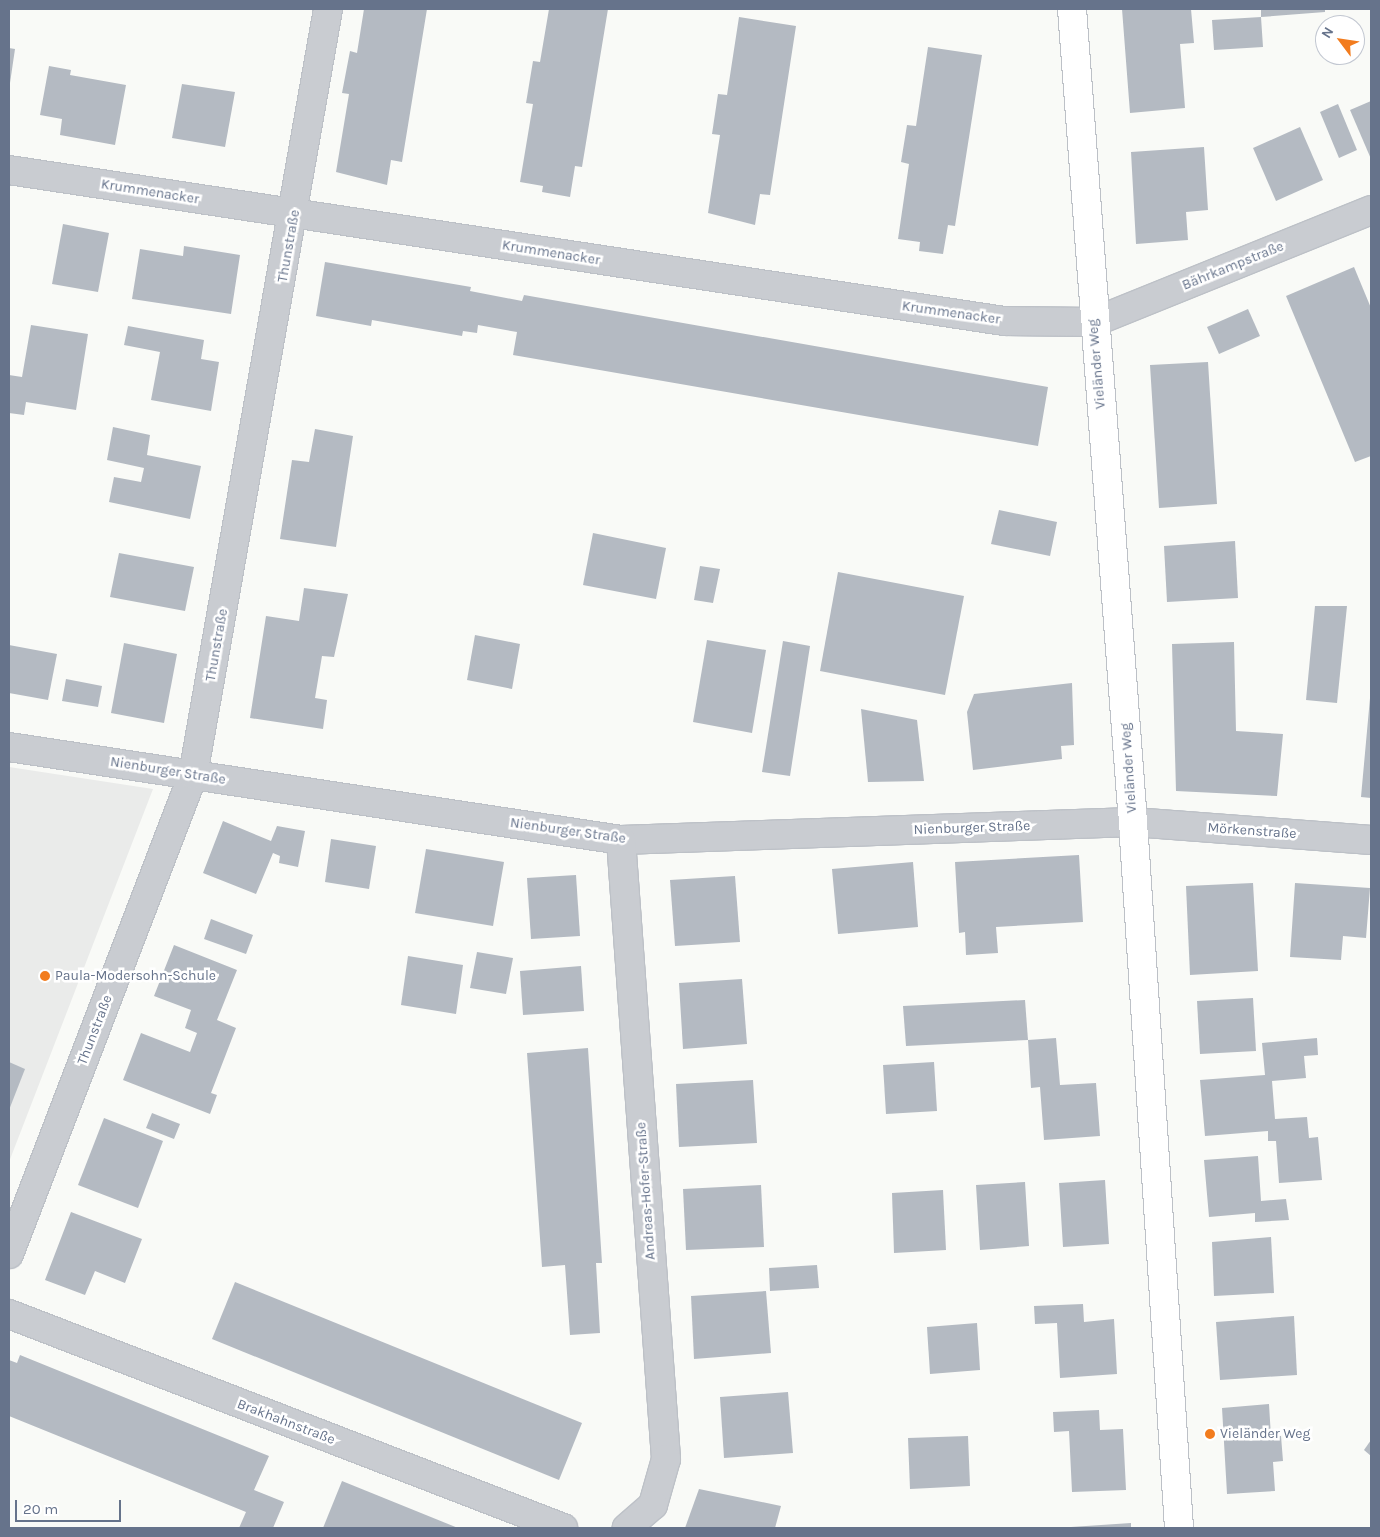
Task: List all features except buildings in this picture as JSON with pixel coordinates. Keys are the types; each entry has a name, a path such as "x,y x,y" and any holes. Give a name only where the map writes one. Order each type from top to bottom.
{"street":[{"name":"Thunstraße","path":"9,1254 193,775 295,214 328,9"},
{"name":"Vieländer Weg","path":"1072,9 1133,822 1179,1528"},
{"name":"Krummenacker","path":"9,170 1004,321 1094,322"},
{"name":"Bährkampstraße","path":"1094,322 1371,210"},
{"name":"Nienburger Straße","path":"9,746 621,840 1133,822"},
{"name":"Mörkenstraße","path":"1133,822 1371,840"},
{"name":"Andreas-Hofer-Straße","path":"621,840 666,1459 653,1505 627,1528"},
{"name":"Brakhahnstraße","path":"9,1314 563,1528"}],"shaded area":[{"name":"Paula-Modersohn-Schule","path":"9,767 153,789 9,1162"}],"place":[{"name":"Paula-Modersohn-Schule","path":"45,976"},
{"name":"Vieländer Weg","path":"1210,1434"}]}
